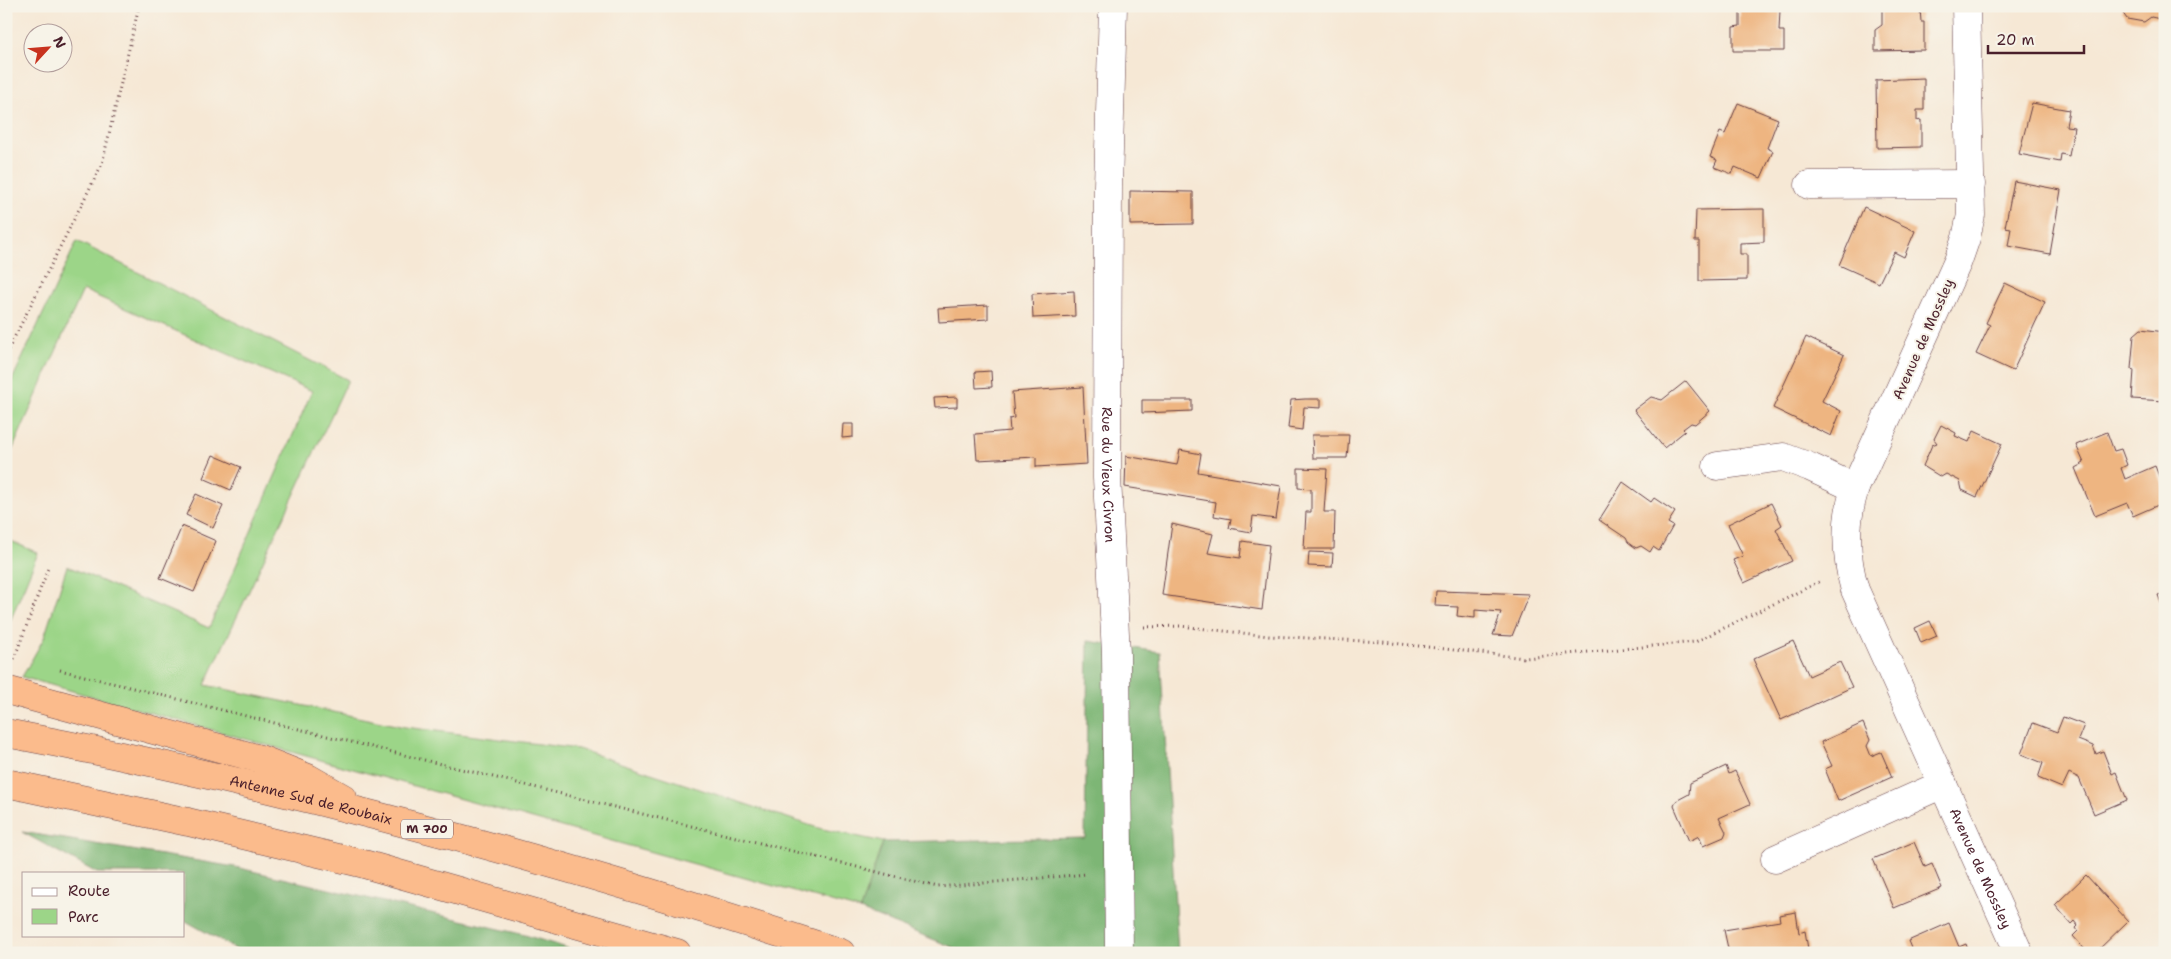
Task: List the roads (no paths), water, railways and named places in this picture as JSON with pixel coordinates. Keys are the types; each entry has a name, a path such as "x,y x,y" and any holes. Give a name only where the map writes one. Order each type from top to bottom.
{"highway":[{"path":"6,690 260,759 308,778 375,816"},
{"name":"Antenne Sud de Roubaix","path":"6,733 182,770 375,816 586,873 841,953"},
{"path":"6,783 180,820 364,864 676,953"}],"street":[{"name":"Rue du Vieux Civron","path":"1113,6 1108,186 1107,478 1114,628 1119,948"},
{"name":"Avenue de Mossley","path":"1966,6 1971,184 1971,214 1966,238 1958,261 1855,488 1848,510 1846,538 1848,568 1855,590 2019,953"},
{"path":"1809,185 1971,184"},
{"path":"1717,466 1783,457 1855,488"},
{"path":"1775,859 1943,784"}]}
